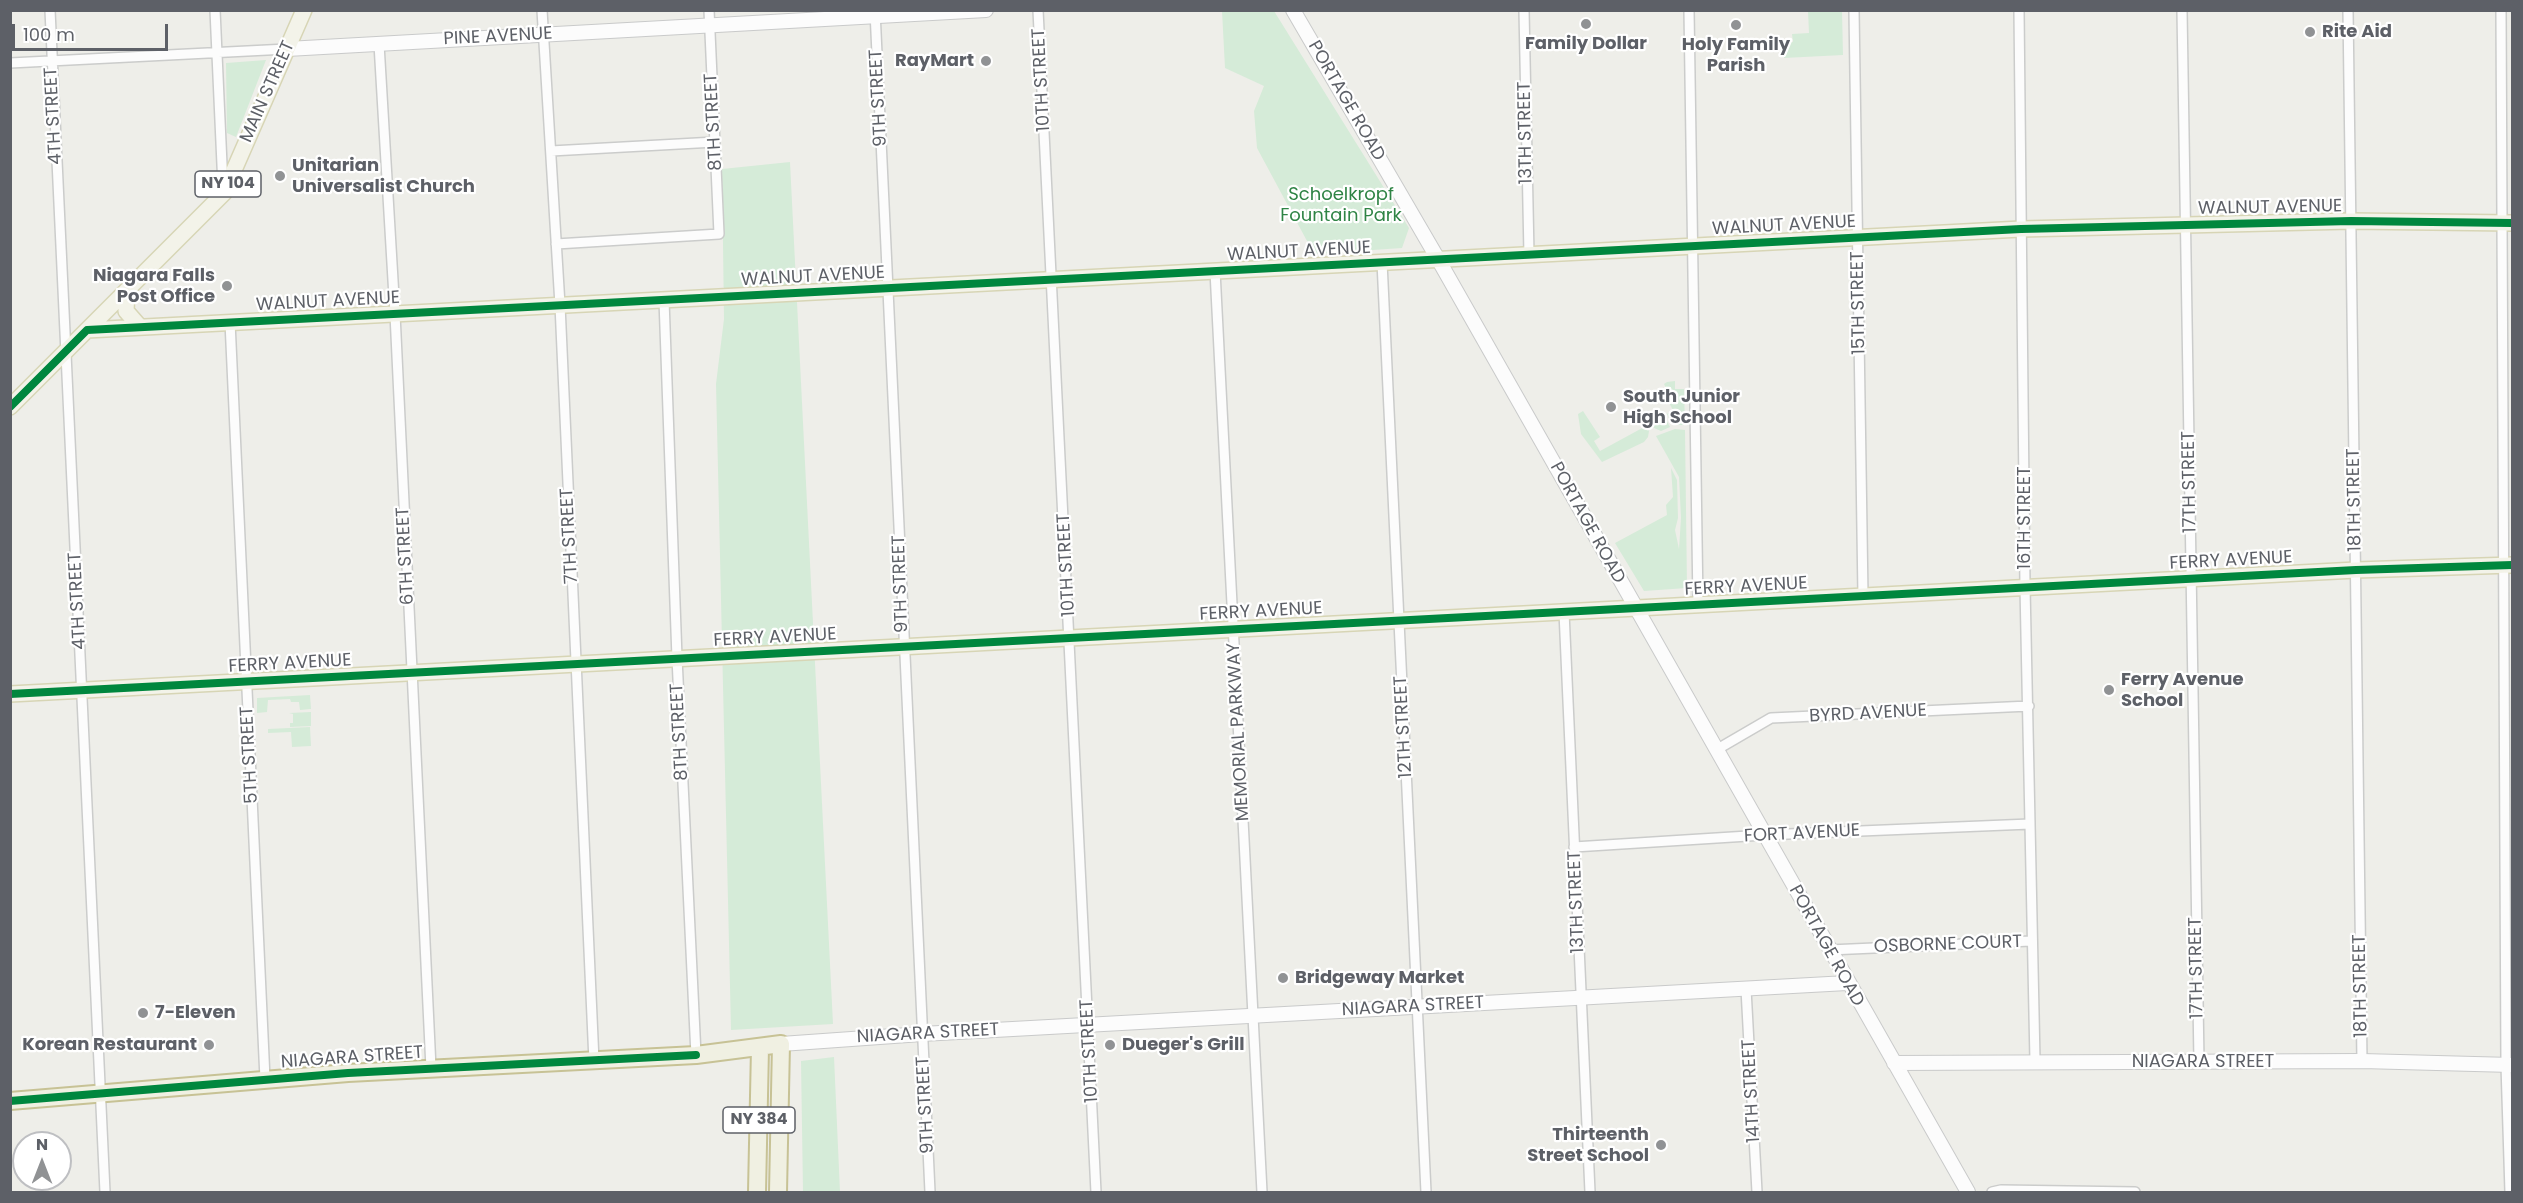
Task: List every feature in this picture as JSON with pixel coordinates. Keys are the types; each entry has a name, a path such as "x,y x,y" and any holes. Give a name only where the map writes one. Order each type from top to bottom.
{"highway":[{"name":"NIAGARA STREET","path":"10,1101 101,1095 265,1079 696,1055 781,1044"},
{"name":"NY 384","path":"777,1192 781,1044"},
{"name":"NY 384","path":"757,1192 760,1048"}],"main road":[{"name":"MAIN STREET","path":"10,407 224,193 304,10"},
{"name":"WALNUT AVENUE","path":"87,330 2021,229 2350,221 2507,223"},
{"path":"127,291 126,311 140,327"},
{"name":"FERRY AVENUE","path":"10,694 2191,578 2509,565"}],"street":[{"name":"4TH STREET","path":"50,10 105,1192"},
{"path":"215,10 224,193"},
{"name":"7TH STREET","path":"542,10 560,305 594,1061"},
{"name":"8TH STREET","path":"556,244 719,234 709,10"},
{"name":"PINE AVENUE","path":"10,63 709,26 875,14 986,10"},
{"name":"10TH STREET","path":"1038,10 1071,638 1096,1192"},
{"name":"PORTAGE ROAD","path":"1293,10 1438,259 1847,983 1968,1192"},
{"name":"13TH STREET","path":"1524,10 1529,255"},
{"path":"1689,10 1698,604"},
{"name":"15TH STREET","path":"1854,10 1863,596"},
{"name":"16TH STREET","path":"2019,10 2025,587 2035,1061"},
{"name":"17TH STREET","path":"2182,10 2199,1062"},
{"name":"18TH STREET","path":"2348,10 2362,1061"},
{"path":"2501,10 2507,223 2510,1192"},
{"name":"9TH STREET","path":"875,14 930,1192"},
{"name":"6TH STREET","path":"380,44 431,1068"},
{"path":"551,151 715,142"},
{"name":"12TH STREET","path":"1382,262 1426,1192"},
{"name":"MEMORIAL PARKWAY","path":"1215,271 1262,1192"},
{"name":"8TH STREET","path":"664,300 676,658 696,1055"},
{"name":"5TH STREET","path":"230,322 265,1079"},
{"name":"13TH STREET","path":"1564,612 1590,1192"},
{"name":"BYRD AVENUE","path":"1716,750 1771,718 2029,706"},
{"name":"FORT AVENUE","path":"1574,847 1764,835 2030,824"},
{"name":"OSBORNE COURT","path":"1829,950 2031,941"},
{"name":"NIAGARA STREET","path":"781,1044 922,1034 1847,983"},
{"name":"14TH STREET","path":"1746,989 1757,1192"},
{"name":"NIAGARA STREET","path":"1894,1063 2362,1061 2509,1065"},
{"path":"1992,1192 2001,1190 2135,1192"}],"green space":[{"name":"Schoelkropf Fountain Park","path":"1222,11 1274,11 1409,228 1402,248 1314,254 1257,148 1254,111 1264,86 1225,68"},
{"path":"1808,11 1842,11 1843,55 1784,58 1782,43 1793,42 1792,34 1809,33"},
{"path":"266,60 236,137 227,133 226,63"},
{"path":"790,162 833,1024 731,1030 716,384 724,319 722,169"},
{"path":"1675,381 1675,389 1684,389 1685,425 1673,425 1667,414 1673,410 1662,390 1666,388 1664,384"},
{"path":"1583,411 1600,437 1594,441 1600,451 1646,426 1649,431 1648,437 1644,442 1602,462 1581,434 1578,414"},
{"path":"1665,417 1670,427 1661,431 1652,427"},
{"path":"1675,429 1685,430 1687,588 1644,591 1615,543 1667,515 1666,505 1673,497 1671,468 1677,480 1678,518 1675,530 1679,549 1681,518 1679,477 1656,436"},
{"path":"310,695 311,709 300,710 299,702 291,702 290,699 268,700 267,712 257,713 257,698"},
{"path":"311,712 311,726 290,727 290,723 293,723 293,714 289,713"},
{"path":"310,727 311,746 292,747 291,732 268,733 268,729"},
{"path":"834,1057 840,1192 803,1192 801,1061"}],"cycle path":[{"path":"10,407 87,330 2021,229 2351,221 2512,223"},
{"path":"10,694 2356,570 2512,565"},
{"path":"10,1101 348,1073 696,1055"}],"place":[{"name":"Family Dollar","path":"1586,24"},
{"name":"Holy Family Parish","path":"1736,25"},
{"name":"Rite Aid","path":"2310,32"},
{"name":"RayMart","path":"986,61"},
{"name":"Unitarian Universalist Church","path":"280,176"},
{"name":"Niagara Falls Post Office","path":"227,286"},
{"name":"South Junior High School","path":"1611,407"},
{"name":"Ferry Avenue School","path":"2109,690"},
{"name":"Bridgeway Market","path":"1283,978"},
{"name":"7-Eleven","path":"143,1013"},
{"name":"Korean Restaurant","path":"209,1045"},
{"name":"Dueger's Grill","path":"1110,1045"},
{"name":"Thirteenth Street School","path":"1661,1145"}]}
